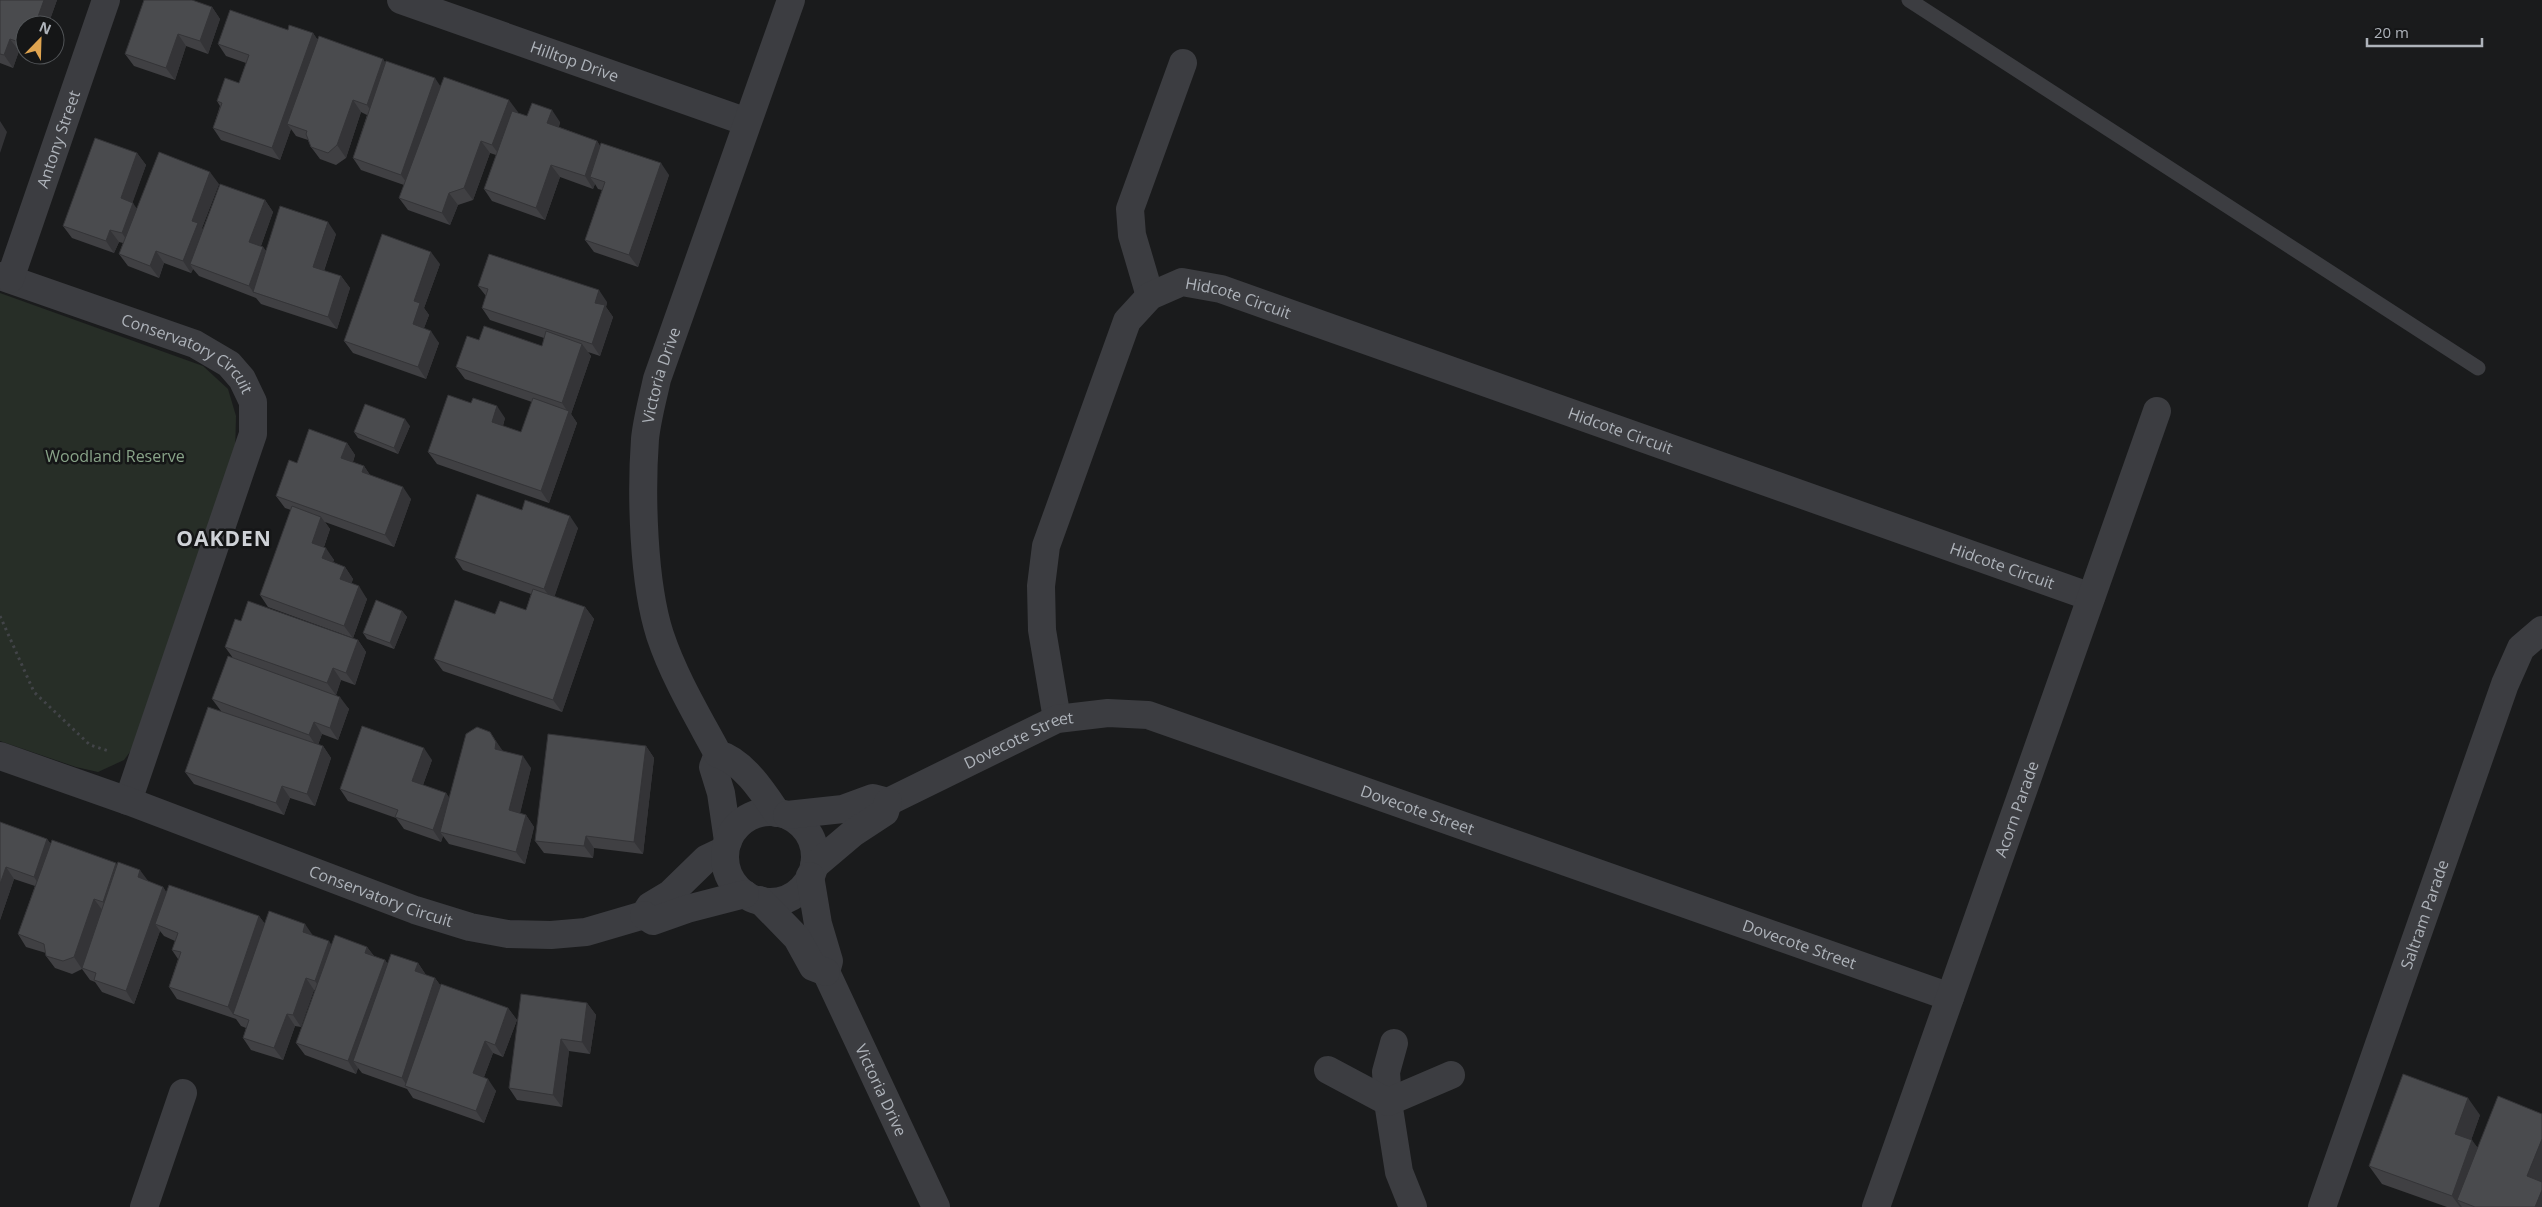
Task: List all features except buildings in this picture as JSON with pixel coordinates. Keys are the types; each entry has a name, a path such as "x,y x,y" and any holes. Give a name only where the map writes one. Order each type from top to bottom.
{"street":[{"name":"Antony Street","path":"5,278 106,0"},
{"name":"Hilltop Drive","path":"401,0 747,122"},
{"name":"Victoria Drive","path":"782,814 730,758 718,754 680,685 660,634 646,542 645,437 657,379 791,0"},
{"path":"1150,296 1132,235 1130,209 1183,63"},
{"name":"Conservatory Circuit","path":"5,278 196,344 229,364 242,379 253,402 252,434 128,801"},
{"name":"Hidcote Circuit","path":"1057,718 1042,630 1041,586 1046,546 1127,321 1150,296 1182,282 1221,289 2091,598"},
{"name":"Acorn Parade","path":"1876,1207 2157,411"},
{"name":"Saltram Parade","path":"2322,1207 2505,684 2521,648 2542,630"},
{"name":"Dovecote Street","path":"782,814 842,809 874,798 888,802 1057,718 1108,713 1148,715 1950,996"},
{"path":"718,754 713,767 720,793 729,875 752,897 780,900 789,897 805,885 812,871 814,846 810,836 796,820 782,814 762,812 748,818 736,828 727,846"},
{"name":"Conservatory Circuit","path":"0,756 128,801 415,910 470,927 508,934 551,935 586,932 644,915 650,906 670,894 706,859 727,846"},
{"name":"Dovecote Street","path":"812,871 853,833 885,812 888,802"},
{"name":"Victoria Drive","path":"812,871 818,924 829,961 826,972 936,1207"},
{"name":"Conservatory Circuit","path":"644,915 653,922 687,909 752,897"},
{"name":"Victoria Drive","path":"752,897 797,938 813,967 826,972"},
{"path":"1394,1043 1386,1072 1388,1102 1399,1172 1413,1207"},
{"path":"1328,1070 1388,1102"},
{"path":"1388,1102 1451,1075"},
{"path":"144,1207 183,1093"}],"lane":[{"path":"1909,0 2478,368"}],"path":[{"path":"0,616 34,692 90,745 115,753"}],"green space":[{"name":"Woodland Reserve","path":"0,293 203,366 228,389 236,416 235,455 140,738 124,760 98,772 76,767 0,741"}],"district":[{"name":"OAKDEN","path":"224,538"}]}
